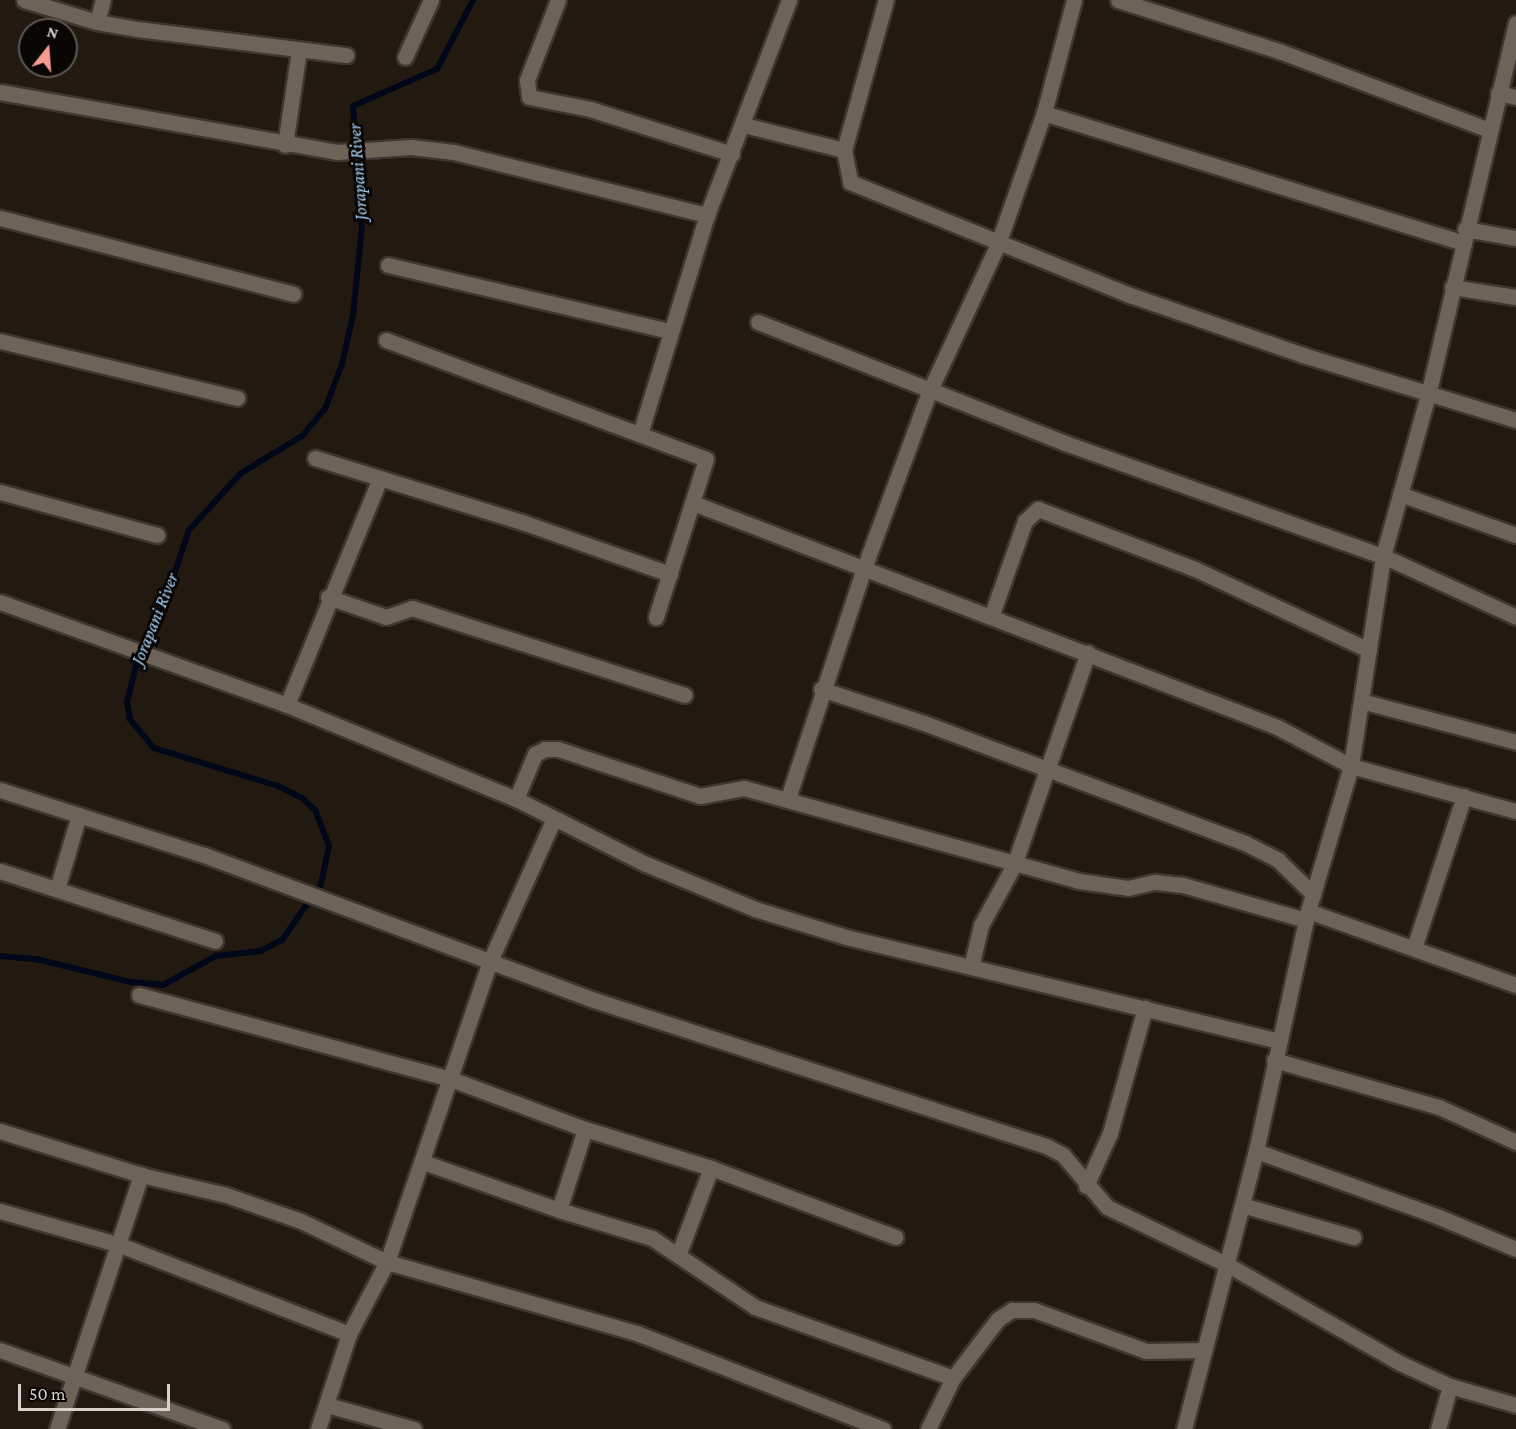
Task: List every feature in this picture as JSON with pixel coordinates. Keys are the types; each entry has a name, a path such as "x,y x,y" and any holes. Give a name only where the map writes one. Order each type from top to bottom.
{"street":[{"path":"24,0 97,22 216,42 346,55"},
{"path":"97,22 103,0"},
{"path":"405,57 430,0"},
{"path":"558,0 527,80 529,97 590,109 732,154"},
{"path":"640,435 707,214 744,125 789,0"},
{"path":"886,0 844,150 850,182 998,244 1130,295 1303,355 1429,391 1516,420"},
{"path":"788,798 821,689 930,390 998,244 1044,113 1074,0"},
{"path":"1118,0 1300,58 1489,130"},
{"path":"1184,1429 1256,1151 1307,915 1351,766 1383,556 1429,391 1463,236 1516,23"},
{"path":"285,145 299,50"},
{"path":"0,92 285,145 337,152 374,149 454,152 707,214"},
{"path":"1498,93 1516,97"},
{"path":"1044,113 1463,236 1516,238"},
{"path":"744,125 844,150"},
{"path":"0,218 293,294"},
{"path":"388,265 670,332"},
{"path":"1452,287 1516,297"},
{"path":"758,322 1065,443 1383,556 1516,617"},
{"path":"386,340 706,459 656,617"},
{"path":"0,341 237,398"},
{"path":"315,458 522,522 670,574"},
{"path":"287,705 328,597 380,478"},
{"path":"0,492 157,535"},
{"path":"1400,494 1516,535"},
{"path":"693,503 1277,727 1351,766 1516,811"},
{"path":"991,617 1025,521 1038,509 1195,569 1369,650"},
{"path":"328,597 386,617 412,608 684,695"},
{"path":"0,602 287,705 516,800 553,821 755,909 846,937 1278,1041"},
{"path":"971,967 989,905 1014,865 1088,653"},
{"path":"821,689 1047,770 1264,852 1289,870 1313,894"},
{"path":"1361,701 1516,742"},
{"path":"516,800 528,764 545,749 558,749 700,796 744,789 788,798 1014,865 1105,887 1128,888 1155,882 1183,885 1307,915 1414,948 1516,985"},
{"path":"0,790 281,883 490,962 694,1034 1048,1147 1063,1155 1086,1186 1107,1207 1228,1265 1400,1363 1450,1386 1516,1405"},
{"path":"1414,948 1464,796"},
{"path":"57,889 80,815"},
{"path":"318,1429 349,1334 387,1262 490,962 553,821"},
{"path":"0,871 216,941"},
{"path":"139,995 451,1079 585,1129 711,1168 896,1237"},
{"path":"1086,1186 1110,1133 1145,1008"},
{"path":"1274,1060 1439,1107 1516,1142"},
{"path":"559,1210 585,1129"},
{"path":"0,1131 141,1175 226,1195 301,1221 387,1262 639,1334 883,1429"},
{"path":"1256,1151 1440,1217 1516,1249"},
{"path":"423,1162 559,1210 652,1238 679,1253 716,1284 755,1306 953,1378"},
{"path":"679,1253 711,1168"},
{"path":"57,1429 72,1378 120,1245 141,1175"},
{"path":"1242,1205 1353,1237"},
{"path":"0,1211 120,1245 349,1334"},
{"path":"928,1429 953,1378 998,1319 1012,1310 1034,1310 1146,1351 1203,1350"},
{"path":"0,1350 72,1378 222,1429"},
{"path":"1438,1429 1450,1386"},
{"path":"327,1405 414,1429"}],"waterway":[{"name":"Jorapani River","path":"0,956 36,959 131,982 163,985 216,956 261,951 282,940 321,884 329,846 315,810 302,798 278,786 154,748 130,719 127,702 136,665 159,620 189,530 241,473 302,436 325,409 342,364 353,315 362,227 353,106 437,69 473,0"}]}
